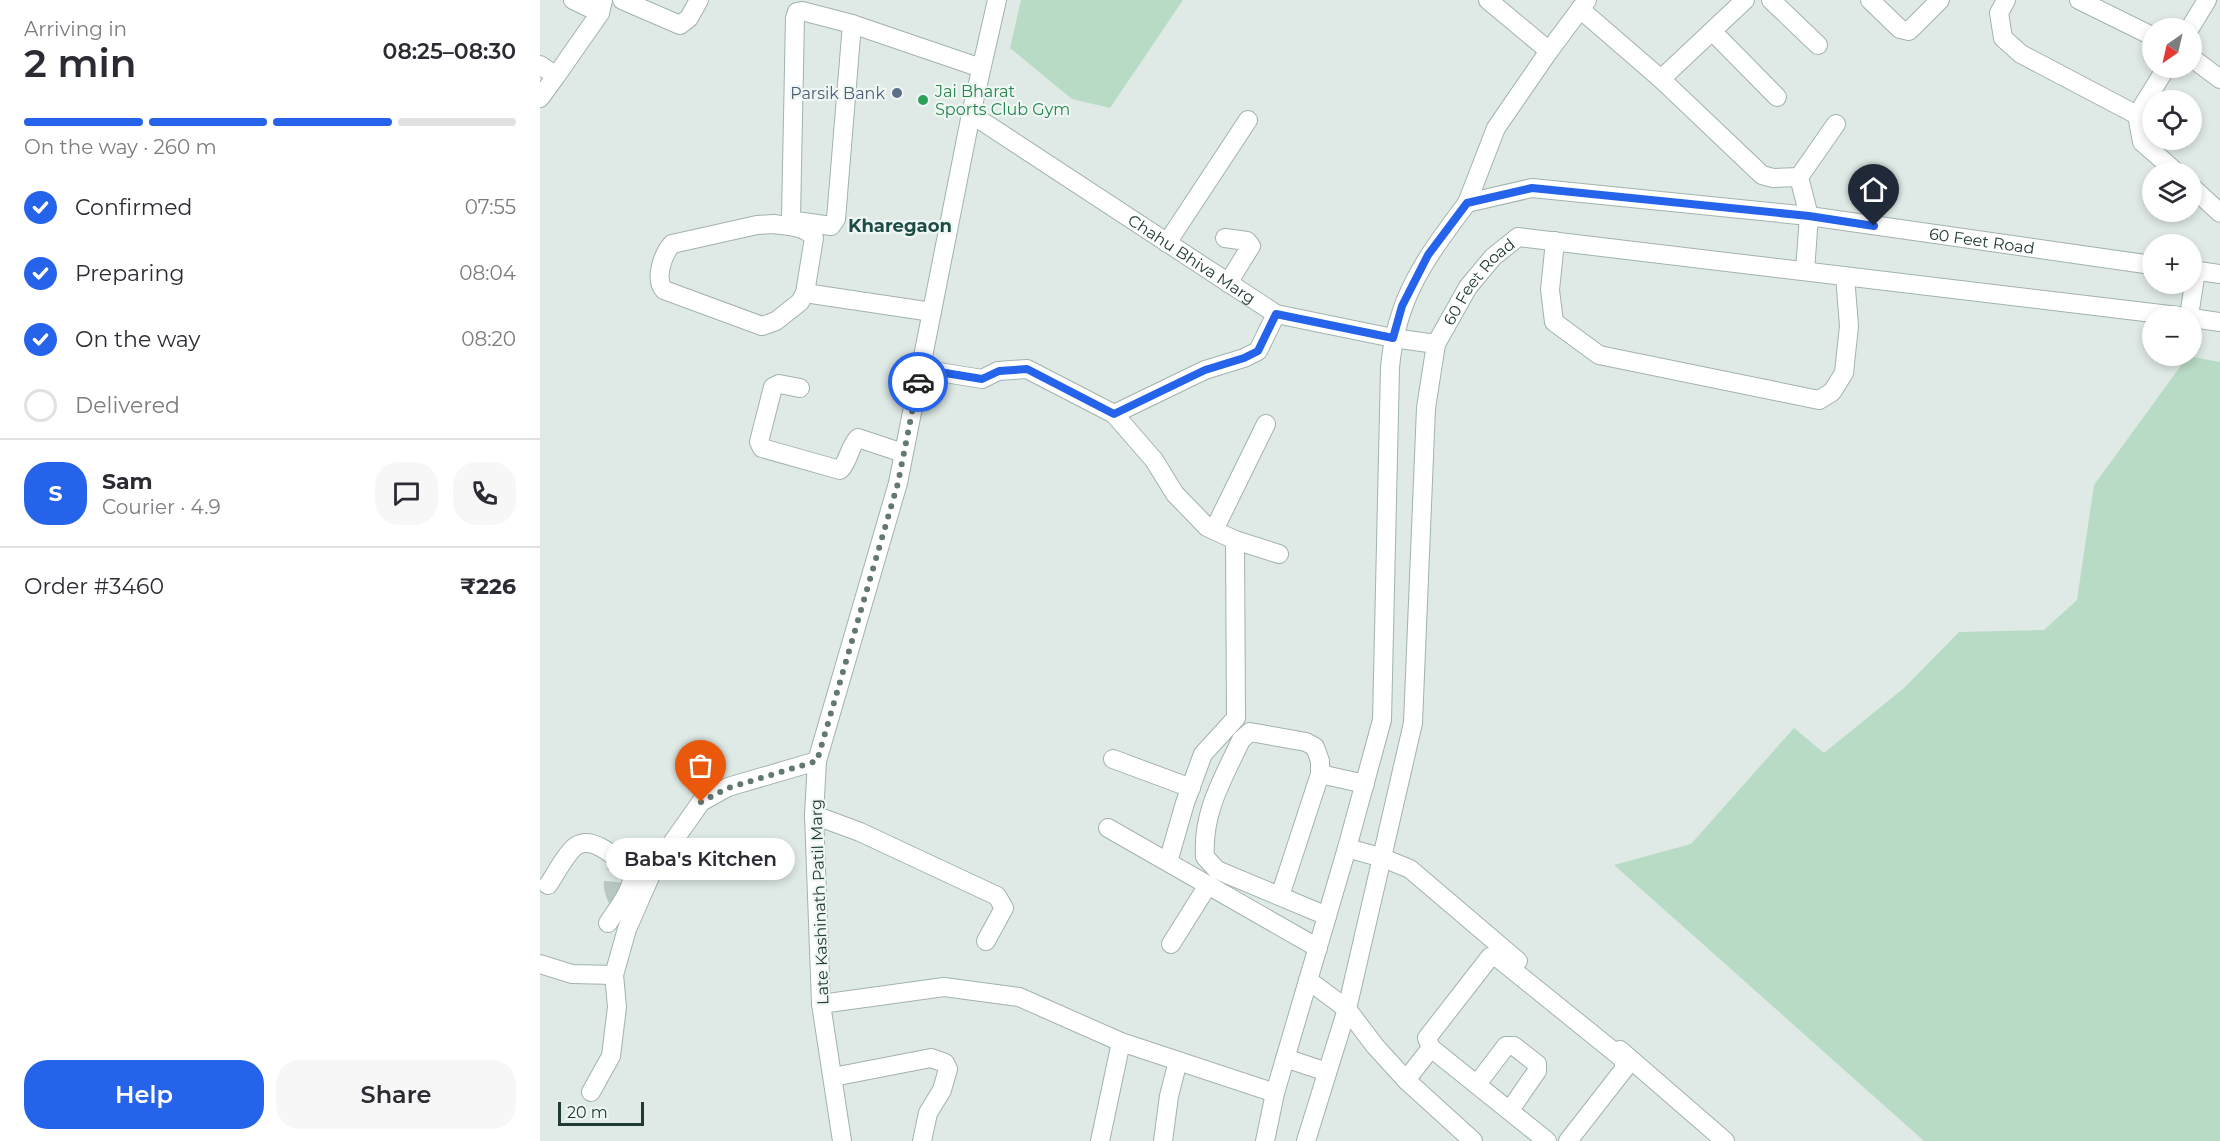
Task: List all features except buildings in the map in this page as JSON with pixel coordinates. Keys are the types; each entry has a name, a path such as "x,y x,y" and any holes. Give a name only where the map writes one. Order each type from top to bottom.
{"street":[{"path":"540,98 602,7 573,0"},
{"path":"622,0 680,25 689,18 699,0"},
{"name":"Late Kashinath Patil Marg","path":"842,1141 821,1004 814,815 817,761 898,483 970,114 997,0"},
{"path":"1488,0 1549,51"},
{"path":"1660,79 1745,0"},
{"path":"1771,0 1818,45"},
{"path":"1870,0 1900,29 1909,31 1940,0"},
{"path":"2006,0 1999,13 2003,38 2021,54 2137,115"},
{"path":"2079,0 2142,31"},
{"path":"2196,18 2207,0"},
{"path":"1265,1141 1275,1093 1382,720 1390,368 1393,338 1402,306 1428,255 1467,203 1496,128 1583,4 1762,174 1773,178 1799,177"},
{"path":"852,24 836,219 831,226 796,221 791,217 795,15 802,10 852,24 981,68"},
{"path":"1713,32 1777,97"},
{"path":"540,64 556,76"},
{"path":"2202,66 2220,79"},
{"path":"2160,78 2137,115 2142,141 2165,162"},
{"name":"Chahu Bhiva Marg","path":"970,114 1276,314 1393,338 1436,344"},
{"path":"1167,243 1248,120"},
{"path":"1805,271 1809,216 1799,177 1836,124"},
{"name":"60 Feet Road","path":"1467,203 1532,188 1809,216 2142,264"},
{"path":"2202,196 2220,213"},
{"path":"773,224 808,231 814,238 805,293 800,302 776,321 762,326 664,290 659,285 659,279 668,249 672,244 757,225 773,224"},
{"name":"60 Feet Road","path":"1436,344 1468,287 1493,257 1518,237 2142,312"},
{"path":"1225,238 1247,241 1251,246 1228,283"},
{"path":"1555,241 1550,290 1554,322 1599,355 1819,400 1832,392 1844,374 1849,326 1845,276"},
{"path":"2202,272 2220,274"},
{"path":"805,293 932,312"},
{"path":"1114,414 1205,370 1244,358 1258,351 1276,314"},
{"path":"2202,319 2220,322"},
{"path":"1306,1141 1347,1009 1413,723 1426,408 1436,344"},
{"path":"921,369 982,379 999,371 1027,369 1114,414 1154,460 1175,494 1207,527 1236,540 1279,554"},
{"path":"801,388 778,384 773,387 759,442 762,447 840,470 846,464 854,442 858,438 903,453"},
{"path":"1214,530 1266,424"},
{"path":"1168,862 1203,754 1236,718 1236,540"},
{"path":"1280,896 1320,774 1320,761 1315,747 1306,742 1250,732 1241,740 1209,811 1203,836 1205,857 1218,870 1327,916"},
{"path":"1113,759 1191,788"},
{"path":"608,923 654,870 701,802 728,788 817,761"},
{"path":"1320,774 1365,784"},
{"path":"814,815 860,832 997,896 1004,908 986,941"},
{"path":"1108,828 1318,948"},
{"path":"548,885 575,847 585,842 593,843 633,872 633,879 623,907 614,975 617,1007 611,1056 591,1092"},
{"path":"1347,848 1383,858 1410,869 1725,1141"},
{"path":"1171,944 1208,885"},
{"path":"1547,1141 1431,1048 1427,1038 1490,957 1498,958 1623,1059 1625,1068 1568,1141"},
{"path":"540,964 572,974 614,975"},
{"path":"1308,980 1347,1009 1375,1046 1406,1080 1473,1141"},
{"path":"821,1004 944,987 1019,997 1121,1042 1275,1093"},
{"path":"1100,1141 1121,1042"},
{"path":"1477,1084 1506,1046 1514,1046 1537,1064 1537,1071 1510,1110"},
{"path":"1406,1080 1431,1048"},
{"path":"1286,1058 1327,1072"},
{"path":"833,1077 931,1059 945,1062 948,1069 942,1090 928,1113 922,1141"},
{"path":"1163,1141 1169,1096 1178,1061"}],"green space":[{"path":"1021,0 1183,0 1110,108 1072,99 1010,48"},
{"path":"2202,359 2220,362 2220,1141 1924,1141 1614,865 1691,844 1794,728 1824,753 1904,688 1959,632 2044,630 2077,600 2094,485 2181,366 2202,366"}],"tunnel":[{"path":"617,899 613,890 613,882 620,864"}],"way so far":[{"path":"701,802 728,788 817,761 898,483 918,382"}],"place":[{"name":"Parsik Bank","path":"897,93"},
{"name":"Jai Bharat Sports Club Gym","path":"923,100"},
{"name":"Baba's Kitchen","path":"701,802"}],"district":[{"name":"Kharegaon","path":"900,226"}],"route":[{"path":"918,382 921,369 982,379 999,371 1027,369 1114,414 1205,370 1244,358 1258,351 1276,314 1393,338 1402,306 1428,255 1467,203 1532,188 1809,216 1874,226"}]}
